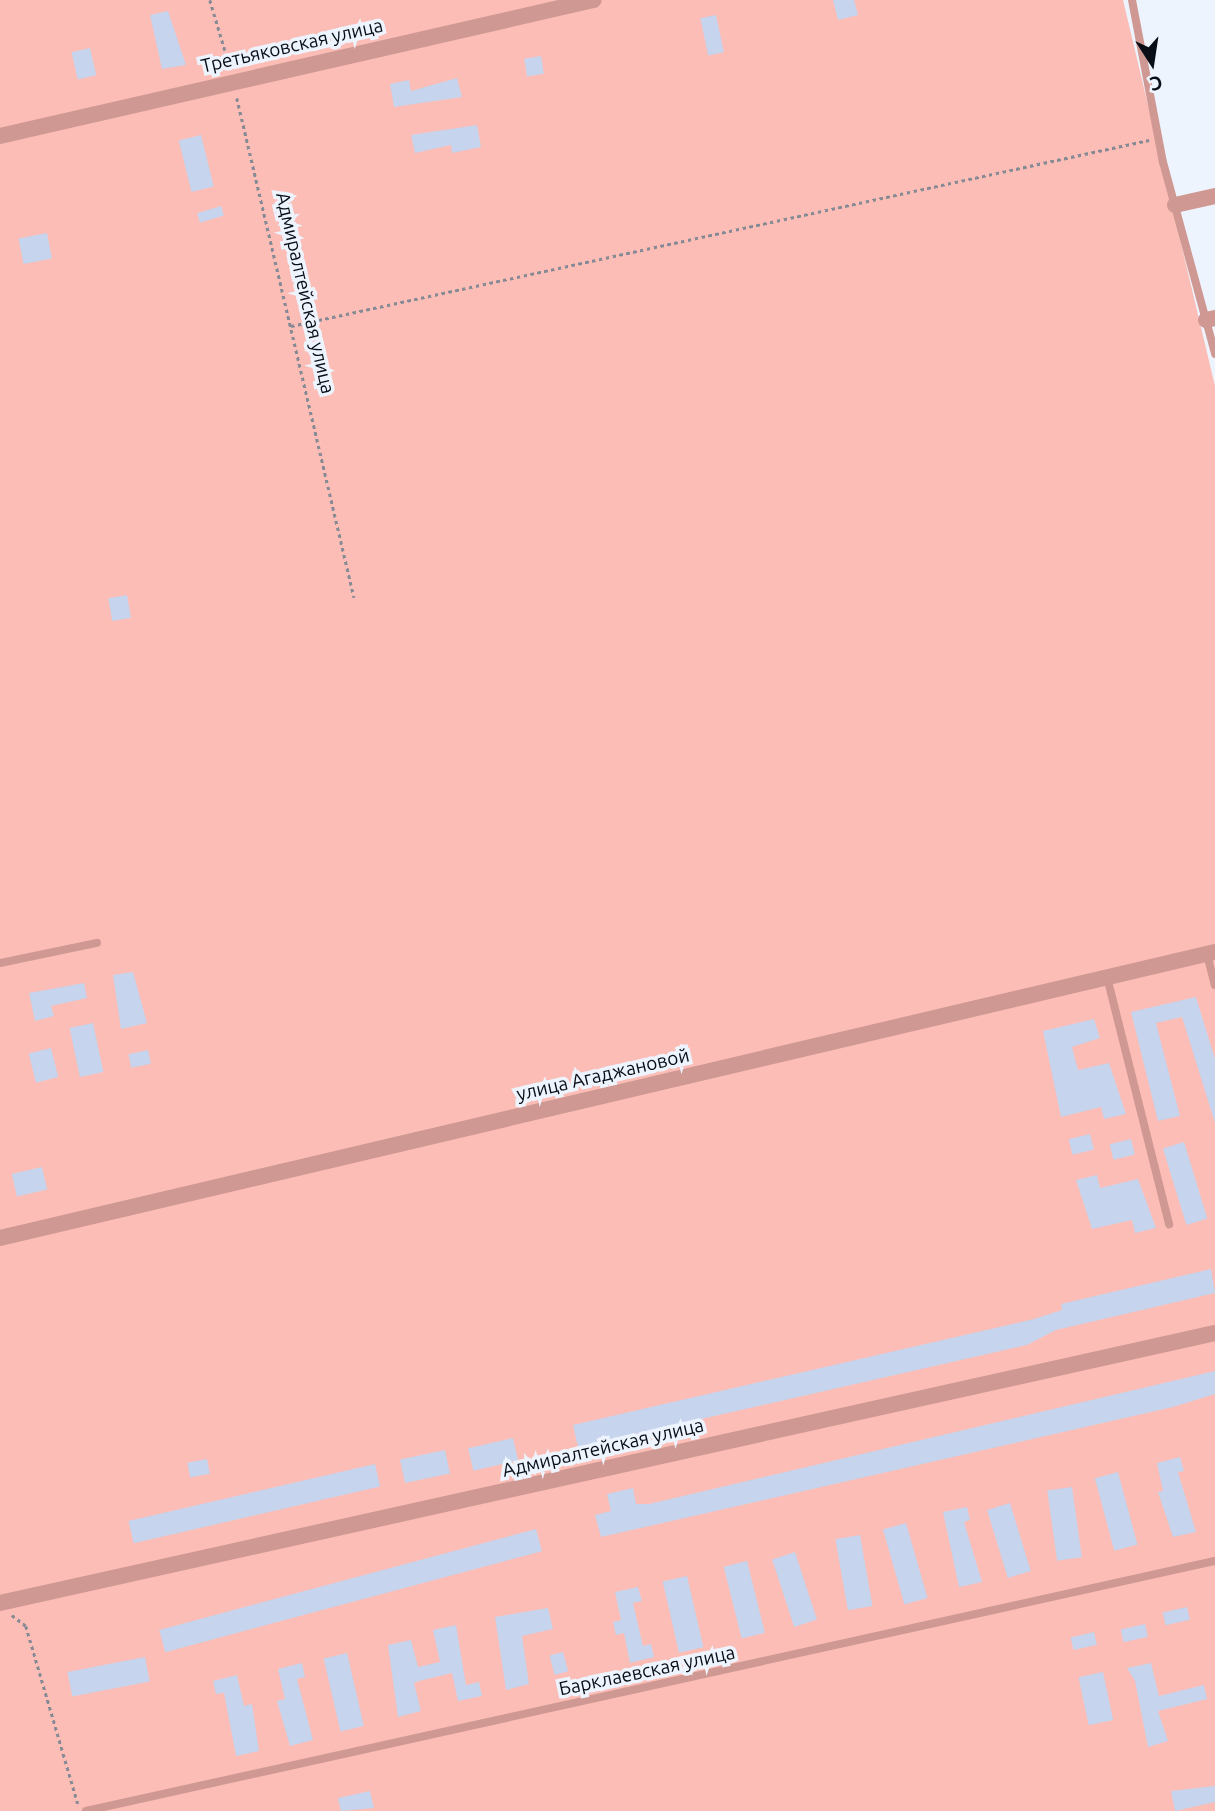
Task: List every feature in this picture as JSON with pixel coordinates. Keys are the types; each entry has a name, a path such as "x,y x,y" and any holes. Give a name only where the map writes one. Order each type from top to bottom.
{"street":[{"name":"Третьяковская улица","path":"0,136 233,80 594,0"},
{"path":"1175,205 1215,195"},
{"name":"улица Агаджановой","path":"0,1238 1211,953"},
{"name":"Адмиралтейская улица","path":"4,1608 1215,1333"}],"lane":[{"path":"1132,0 1175,205 1210,319 1215,354"},
{"path":"0,963 97,943"},
{"path":"1211,953 1215,985"},
{"path":"1107,977 1169,1224"},
{"name":"Барклаевская улица","path":"86,1811 1215,1561"}],"path":[{"name":"Адмиралтейская улица","path":"210,0 233,80 354,597"},
{"path":"290,326 1162,137"},
{"path":"4,1608 26,1626 79,1811"}],"shaded area":[{"path":"0,0 1123,0 1215,386 1215,1811 0,1811"}],"building":[{"path":"833,0 854,0 858,15 838,20"},
{"path":"168,11 186,65 162,69 150,15"},
{"path":"716,15 724,52 708,55 700,18"},
{"path":"90,48 96,75 78,80 71,52"},
{"path":"541,56 544,74 527,76 524,59"},
{"path":"457,78 462,97 394,107 390,84 409,80 411,91"},
{"path":"477,125 481,147 452,153 451,145 415,153 411,135"},
{"path":"201,135 214,186 192,192 179,141"},
{"path":"221,206 224,216 200,223 197,213"},
{"path":"47,233 52,259 23,264 19,239"},
{"path":"127,595 131,618 112,621 108,598"},
{"path":"133,972 147,1023 121,1029 113,975"},
{"path":"84,983 87,998 51,1006 54,1016 35,1021 29,993"},
{"path":"1196,997 1215,1059 1215,1123 1182,1017 1156,1023 1180,1116 1158,1121 1131,1012"},
{"path":"1094,1019 1100,1038 1072,1047 1078,1070 1109,1063 1126,1114 1104,1119 1101,1107 1061,1117 1043,1031"},
{"path":"93,1023 103,1072 80,1077 70,1028"},
{"path":"51,1048 58,1077 36,1083 29,1054"},
{"path":"148,1050 151,1064 131,1068 128,1054"},
{"path":"1090,1134 1094,1150 1073,1155 1069,1139"},
{"path":"1131,1139 1135,1155 1114,1160 1110,1144"},
{"path":"1184,1142 1207,1219 1186,1225 1163,1148"},
{"path":"42,1167 47,1189 17,1196 12,1174"},
{"path":"1097,1175 1100,1188 1138,1179 1156,1228 1135,1233 1132,1220 1092,1229 1076,1180"},
{"path":"1211,1269 1215,1293 1056,1330 1027,1345 578,1447 573,1425 1034,1319 1062,1310 1061,1304"},
{"path":"1215,1371 1215,1394 1173,1407 601,1537 595,1515 611,1511 607,1494 633,1488 636,1504 649,1504"},
{"path":"513,1438 518,1460 473,1471 468,1448"},
{"path":"445,1450 450,1473 405,1483 400,1460"},
{"path":"1180,1457 1184,1471 1178,1472 1196,1532 1173,1537 1158,1492 1163,1491 1157,1463"},
{"path":"207,1459 210,1474 190,1478 187,1463"},
{"path":"375,1464 380,1486 134,1543 128,1521"},
{"path":"1118,1472 1137,1544 1114,1551 1095,1478"},
{"path":"1072,1487 1082,1557 1057,1561 1047,1490"},
{"path":"1010,1503 1031,1571 1008,1578 987,1510"},
{"path":"967,1507 970,1520 964,1522 982,1582 959,1587 943,1512"},
{"path":"906,1523 927,1598 904,1605 883,1530"},
{"path":"536,1529 542,1551 165,1652 159,1630"},
{"path":"860,1535 873,1606 848,1610 835,1539"},
{"path":"795,1552 817,1620 794,1627 772,1559"},
{"path":"747,1561 765,1633 742,1639 724,1567"},
{"path":"687,1576 703,1647 679,1653 663,1582"},
{"path":"638,1587 642,1601 633,1603 643,1646 651,1644 654,1657 630,1663 624,1633 616,1635 613,1622 621,1620 615,1592"},
{"path":"1187,1607 1190,1620 1166,1625 1163,1613"},
{"path":"548,1608 553,1629 522,1636 529,1684 506,1690 495,1617"},
{"path":"1145,1624 1148,1637 1124,1642 1121,1630"},
{"path":"456,1625 466,1685 479,1682 482,1696 458,1701 452,1673 419,1681 414,1683 421,1711 398,1717 388,1645 411,1640 418,1667 440,1662 433,1630"},
{"path":"1094,1632 1097,1645 1074,1650 1071,1637"},
{"path":"563,1652 568,1671 555,1675 549,1656"},
{"path":"347,1653 364,1726 340,1731 324,1658"},
{"path":"145,1657 150,1682 72,1697 67,1672"},
{"path":"302,1663 305,1677 297,1679 313,1740 290,1746 277,1701 285,1699 278,1669"},
{"path":"1151,1663 1159,1696 1204,1685 1207,1699 1158,1711 1168,1741 1148,1747 1135,1681 1127,1668"},
{"path":"1103,1672 1113,1720 1089,1725 1079,1677"},
{"path":"237,1675 244,1706 252,1704 259,1751 236,1756 224,1693 216,1694 213,1681"},
{"path":"1215,1786 1215,1802 1175,1811 1171,1791"},
{"path":"370,1791 374,1808 341,1811 338,1798"}]}
